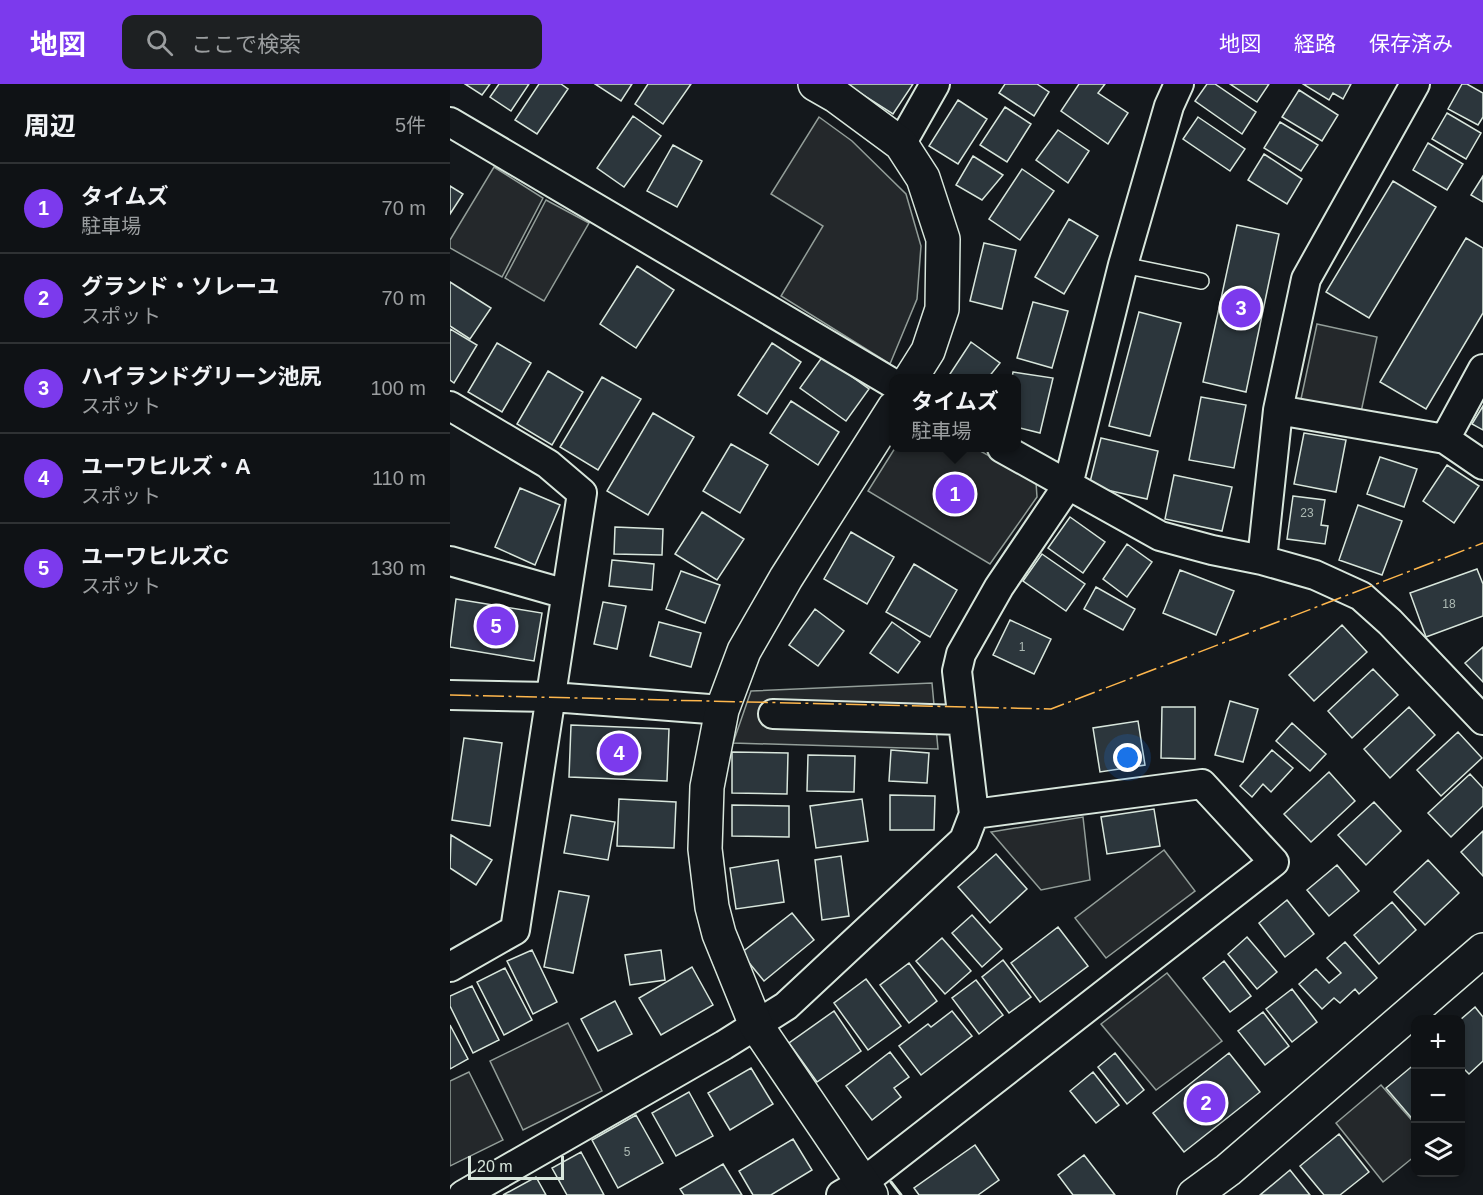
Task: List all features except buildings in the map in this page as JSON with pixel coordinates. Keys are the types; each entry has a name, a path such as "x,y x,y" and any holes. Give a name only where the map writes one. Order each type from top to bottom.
{"street":[{"path":"815,84 836,96 901,144 923,178 944,239 942,309 928,351 914,374"},
{"path":"901,144 935,84"},
{"path":"463,1195 786,1006 964,840 974,814 961,720 957,671 961,654 999,587 1068,485 1123,265 1169,106 1179,84"},
{"path":"1262,560 1278,410 1306,279 1415,84"},
{"path":"450,122 889,381"},
{"path":"1445,439 1483,369"},
{"path":"450,406 548,464 582,493 515,930 450,967"},
{"path":"1278,410 1445,439 1483,465"},
{"path":"889,416 786,578 744,651 722,710 707,787 705,849 712,907 719,934 756,1025 858,1191 1274,862 1202,784 974,814"},
{"path":"1011,452 1160,536 1315,575 1361,596 1390,622 1483,720"},
{"path":"450,561 566,594"},
{"path":"450,695 552,697 722,710"},
{"path":"773,714 961,720"},
{"path":"1194,1195 1228,1170 1483,950"}],"lane":[{"path":"1123,265 1200,281"}],"shaded area":[{"path":"819,117 852,141 906,194 921,246 917,299 890,364 781,296 823,226 771,194"},
{"path":"494,167 543,198 502,277 450,248 450,240"},
{"path":"546,200 589,223 544,301 505,278"},
{"path":"1317,324 1377,337 1361,412 1301,399"},
{"path":"892,452 982,452 1036,482 1037,497 990,564 868,491"},
{"path":"932,683 938,749 733,743 751,691"},
{"path":"1083,817 1090,880 1041,890 991,832"},
{"path":"1164,850 1195,891 1106,958 1075,918"},
{"path":"1167,973 1222,1041 1156,1090 1101,1024"},
{"path":"568,1023 602,1091 523,1130 490,1061"},
{"path":"469,1072 503,1140 450,1166 450,1081"},
{"path":"1381,1085 1411,1119 1411,1159 1383,1182 1336,1123"}],"wall":[{"path":"891,1182 901,1195"}],"power":[{"path":"450,695 1051,709 1483,543"}],"place":[{"name":"ハイランドグリーン池尻","path":"1241,308"},
{"name":"タイムズ","path":"955,494"},
{"name":"ユーワヒルズC","path":"496,626"},
{"name":"ユーワヒルズ・A","path":"619,753"},
{"name":"グランド・ソレーユ","path":"1206,1103"}]}
